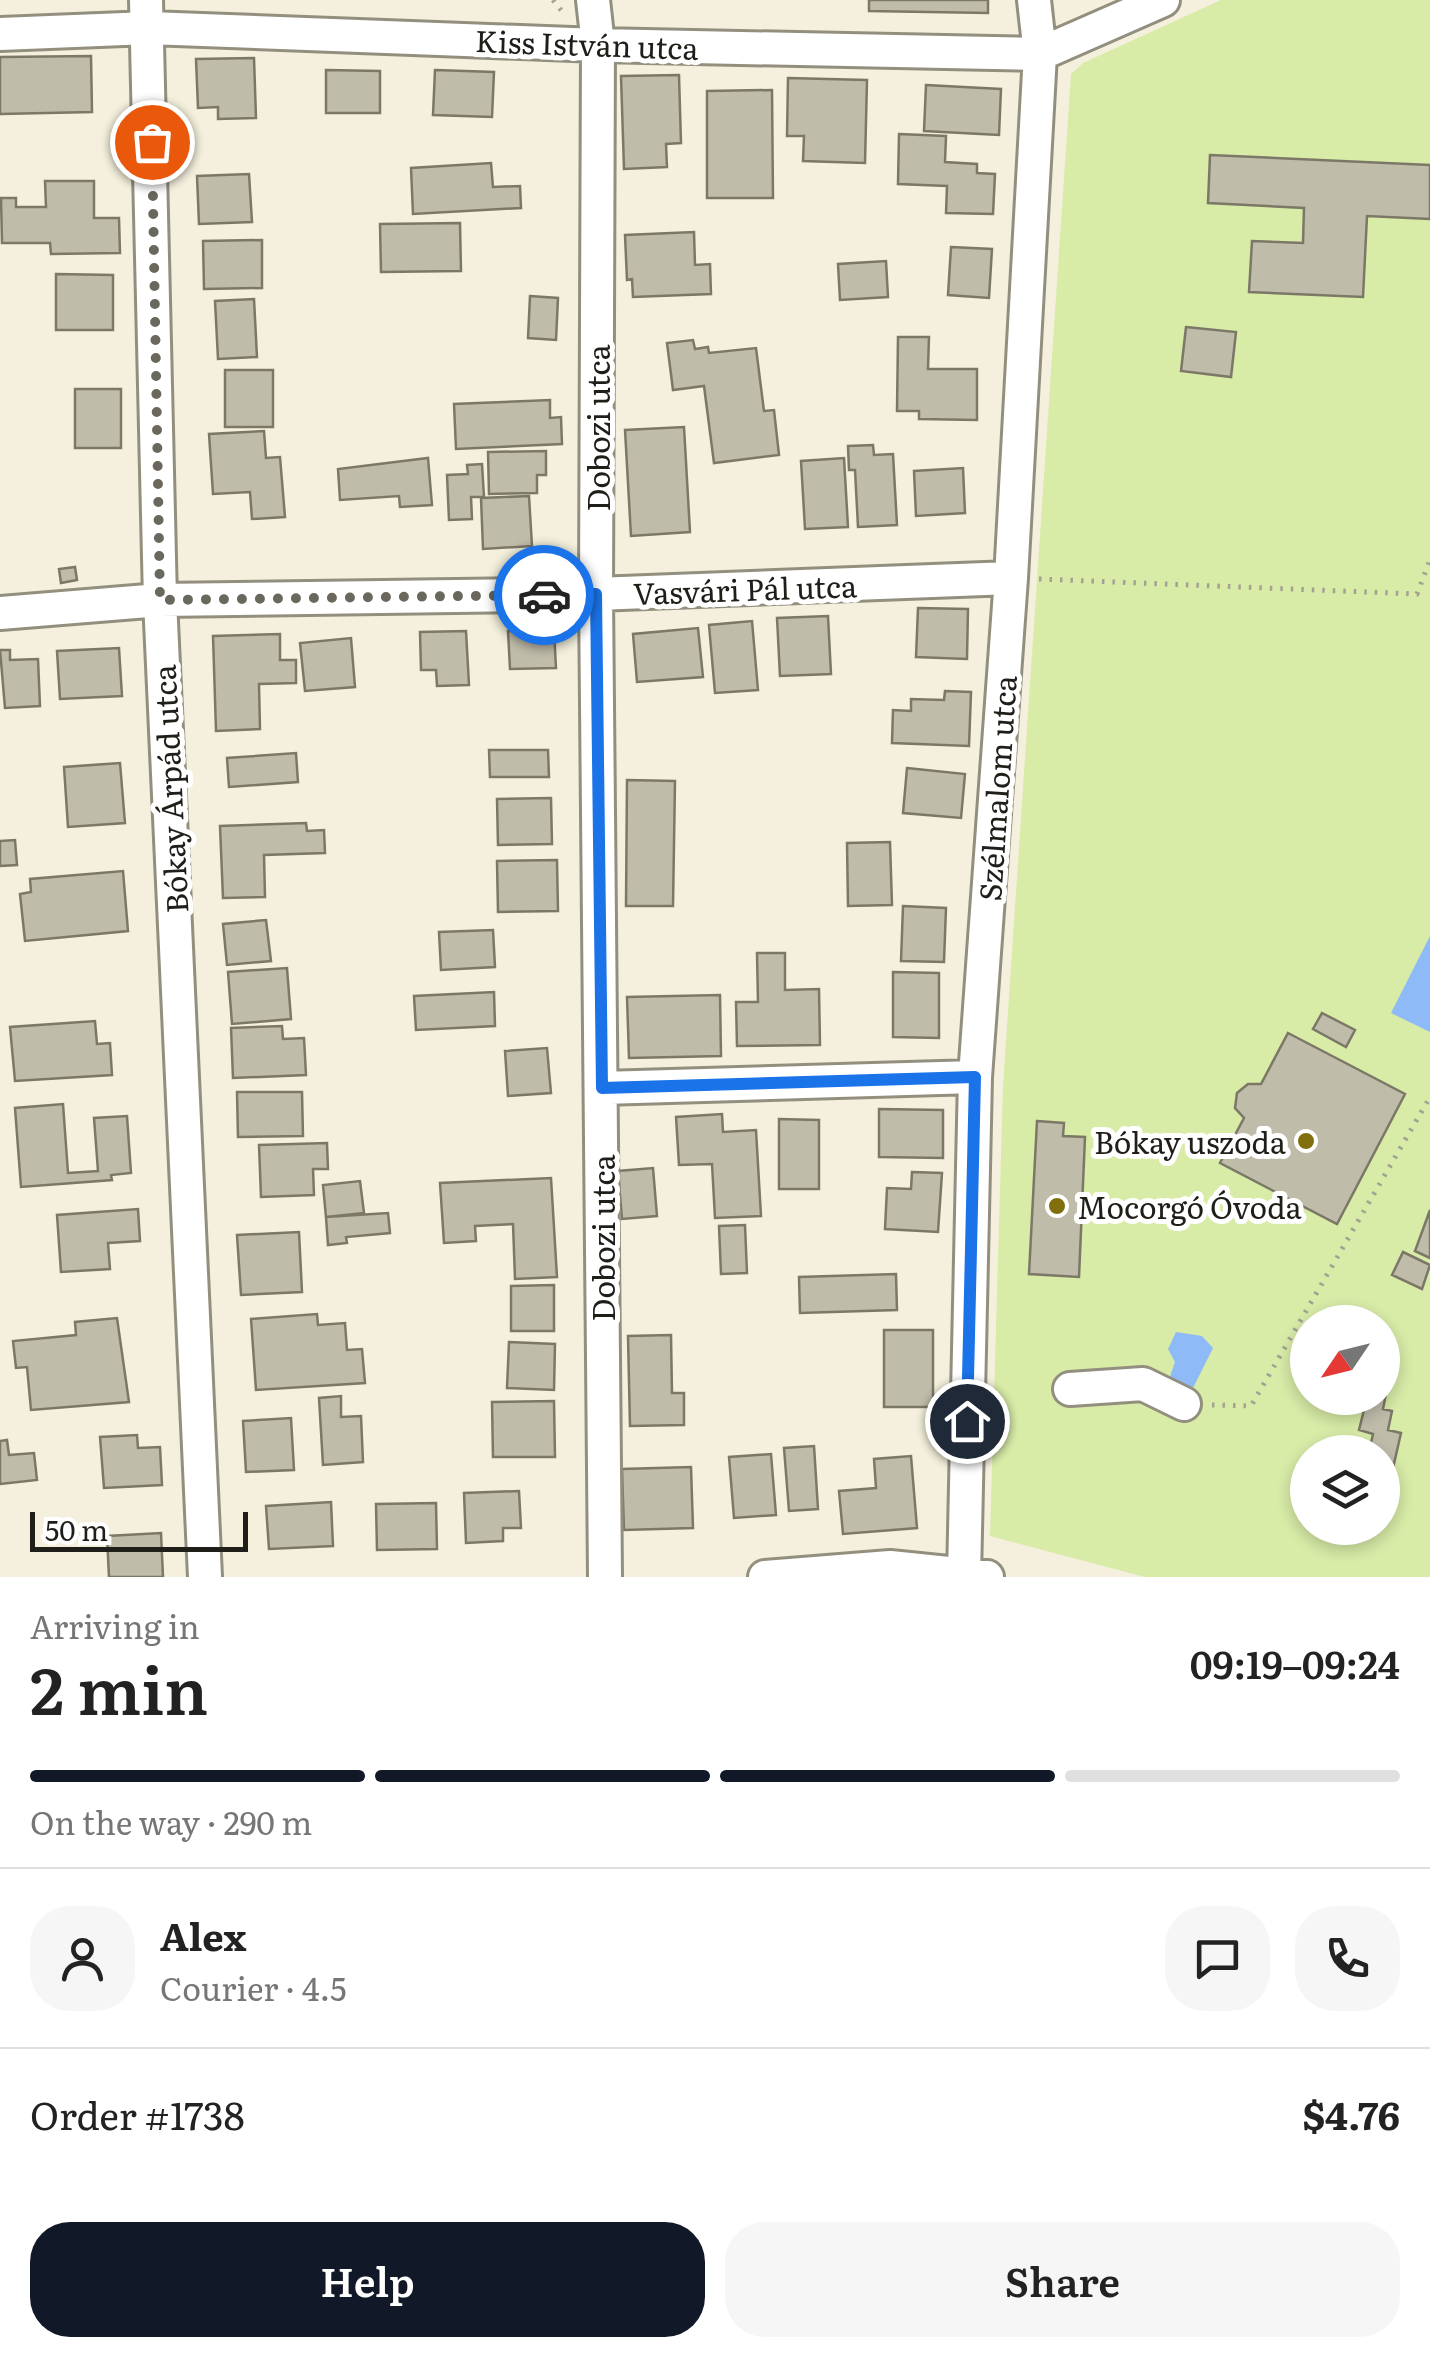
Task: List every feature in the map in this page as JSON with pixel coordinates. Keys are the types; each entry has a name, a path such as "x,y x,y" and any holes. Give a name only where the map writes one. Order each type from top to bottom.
{"street":[{"name":"Dobozi utca","path":"593,0 598,45 596,594 604,1577"},
{"name":"Szélmalom utca","path":"972,1575 975,1077 1011,578 1040,54 1034,0"},
{"name":"Kiss István utca","path":"0,34 148,14 598,45 1040,54 1163,0"},
{"name":"Bókay Árpád utca","path":"148,14 160,600 205,1577"},
{"name":"Vasvári Pál utca","path":"0,612 160,600 596,594 1011,578"},
{"path":"602,1088 975,1077"},
{"path":"1070,1389 1142,1384 1184,1404"},
{"path":"764,1577 890,1567 972,1575"}],"path":[{"path":"1011,578 1417,594 1430,560"},
{"path":"1184,1404 1251,1406 1430,1096"}],"green space":[{"path":"1221,0 1430,0 1430,1577 1145,1577 990,1536 1003,1086 1071,74 1083,63"}],"water":[{"path":"1430,936 1430,1032 1391,1013"},
{"path":"1176,1332 1202,1336 1213,1348 1190,1394 1166,1388 1175,1362 1168,1349"}],"building":[{"path":"869,0 988,0 988,13 869,11"},
{"path":"91,56 92,112 0,114 0,57"},
{"path":"254,58 256,118 218,119 218,107 198,108 196,59"},
{"path":"326,70 380,71 380,113 326,113"},
{"path":"435,70 494,72 492,117 433,115"},
{"path":"679,75 681,143 666,144 667,167 624,169 621,76"},
{"path":"788,78 867,80 865,163 803,161 804,136 787,136"},
{"path":"926,85 1001,89 999,135 924,131"},
{"path":"772,90 773,198 707,198 707,91"},
{"path":"899,134 946,136 945,162 977,164 977,173 995,174 993,214 946,213 947,186 898,184"},
{"path":"1210,155 1430,165 1430,219 1367,216 1363,297 1249,292 1252,241 1303,243 1304,208 1208,203"},
{"path":"491,163 493,187 520,186 521,208 413,214 411,168"},
{"path":"249,174 252,222 199,224 197,176"},
{"path":"45,181 94,181 94,218 119,218 120,253 51,254 50,243 2,243 1,198 16,198 16,207 46,207"},
{"path":"460,223 461,271 381,272 380,224"},
{"path":"694,232 695,265 710,264 711,294 633,297 632,279 627,280 625,235"},
{"path":"262,240 262,288 204,289 203,241"},
{"path":"951,247 992,249 989,298 948,295"},
{"path":"886,261 888,297 840,300 838,264"},
{"path":"56,274 113,275 113,330 56,330"},
{"path":"530,296 558,298 556,340 528,338"},
{"path":"254,299 257,357 218,359 215,301"},
{"path":"1186,327 1236,332 1231,377 1181,371"},
{"path":"898,337 929,337 928,369 977,369 977,420 919,419 919,411 897,411"},
{"path":"693,340 695,349 708,347 709,353 756,348 764,411 774,410 779,455 714,463 704,386 673,390 667,343"},
{"path":"225,370 273,370 273,427 225,427"},
{"path":"75,389 121,389 121,448 75,448"},
{"path":"550,400 550,418 561,417 562,444 456,449 454,404"},
{"path":"684,427 690,532 631,536 625,430"},
{"path":"264,431 266,458 280,457 285,517 252,519 250,492 213,494 209,434"},
{"path":"873,445 874,455 893,454 897,525 858,527 855,470 849,470 848,446"},
{"path":"546,451 546,475 537,475 537,493 489,494 488,452"},
{"path":"428,458 432,505 400,507 399,496 340,500 338,469"},
{"path":"844,458 848,527 805,529 801,461"},
{"path":"482,464 484,497 471,497 472,519 449,520 447,475 468,474 467,465"},
{"path":"963,468 965,513 916,516 914,471"},
{"path":"529,496 532,546 483,549 481,498"},
{"path":"75,567 77,580 61,583 59,569"},
{"path":"918,608 968,609 967,659 916,657"},
{"path":"828,616 831,674 780,676 777,618"},
{"path":"752,621 758,690 715,693 709,625"},
{"path":"698,628 703,677 637,682 633,634"},
{"path":"554,630 556,668 510,669 508,631"},
{"path":"466,631 469,685 437,686 436,670 421,670 420,632"},
{"path":"280,634 280,660 296,660 296,683 259,684 260,729 216,731 213,636"},
{"path":"351,638 355,687 305,691 300,643"},
{"path":"119,648 122,696 60,699 57,651"},
{"path":"0,650 10,650 10,660 38,659 40,706 5,708"},
{"path":"945,691 971,692 969,746 892,743 893,710 911,711 911,699 944,700"},
{"path":"489,750 548,750 549,777 490,777"},
{"path":"296,753 298,782 229,787 227,758"},
{"path":"120,763 125,823 68,827 64,767"},
{"path":"907,768 965,774 961,818 903,813"},
{"path":"627,780 675,781 673,906 626,906"},
{"path":"551,798 552,844 498,845 497,799"},
{"path":"306,823 307,831 324,830 325,853 264,855 265,897 223,898 220,826"},
{"path":"15,840 17,865 0,866 0,841"},
{"path":"890,842 892,905 848,906 847,843"},
{"path":"557,860 558,911 498,912 497,861"},
{"path":"123,871 128,931 25,941 20,894 31,892 30,879"},
{"path":"903,906 946,908 944,962 901,961"},
{"path":"266,920 271,961 227,965 223,924"},
{"path":"493,930 495,967 441,970 439,932"},
{"path":"757,953 785,953 785,990 819,989 820,1045 737,1046 736,1002 758,1002"},
{"path":"287,968 291,1019 232,1024 228,972"},
{"path":"893,972 939,973 939,1038 893,1037"},
{"path":"494,992 495,1026 416,1030 414,996"},
{"path":"720,995 721,1056 629,1058 627,997"},
{"path":"1322,1013 1355,1030 1346,1047 1313,1029"},
{"path":"95,1021 97,1044 110,1043 112,1075 15,1081 10,1027"},
{"path":"282,1026 283,1039 304,1038 306,1075 233,1078 231,1028"},
{"name":"Bókay uszoda","path":"1288,1033 1405,1094 1337,1224 1220,1163 1244,1118 1235,1108 1237,1093 1248,1084 1261,1084"},
{"path":"547,1048 551,1093 508,1096 505,1051"},
{"path":"237,1092 302,1092 303,1136 238,1137"},
{"path":"63,1104 68,1173 98,1171 94,1118 127,1116 131,1173 111,1175 112,1180 21,1187 15,1108"},
{"path":"879,1109 943,1110 943,1158 879,1157"},
{"path":"722,1114 723,1132 756,1130 761,1216 715,1218 712,1164 679,1165 676,1117"},
{"path":"779,1119 819,1120 819,1189 779,1189"},
{"name":"Mocorgó Óvoda","path":"1037,1121 1064,1123 1063,1136 1085,1137 1079,1277 1029,1274"},
{"path":"327,1143 328,1169 313,1169 314,1195 261,1197 259,1145"},
{"path":"653,1168 657,1216 622,1219 618,1171"},
{"path":"912,1172 942,1173 938,1232 885,1229 887,1188 911,1189"},
{"path":"551,1178 557,1277 515,1279 513,1224 475,1226 476,1241 444,1243 440,1183"},
{"path":"360,1181 364,1213 326,1217 323,1185"},
{"path":"138,1209 140,1241 108,1243 110,1269 61,1272 57,1215"},
{"path":"1430,1210 1430,1258 1415,1251"},
{"path":"388,1213 390,1233 346,1237 347,1243 328,1245 326,1217"},
{"path":"745,1225 747,1273 721,1274 719,1226"},
{"path":"299,1232 302,1292 241,1295 237,1235"},
{"path":"1403,1252 1430,1265 1422,1289 1392,1275"},
{"path":"896,1274 897,1310 800,1313 799,1277"},
{"path":"554,1285 554,1331 511,1331 511,1286"},
{"path":"317,1314 318,1325 345,1323 347,1350 362,1349 365,1383 256,1390 251,1319"},
{"path":"117,1318 129,1402 31,1410 27,1367 16,1368 13,1341 76,1335 75,1322"},
{"path":"884,1330 933,1330 933,1407 884,1407"},
{"path":"671,1335 672,1393 684,1393 684,1425 630,1426 628,1336"},
{"path":"509,1342 555,1344 554,1390 507,1388"},
{"path":"341,1396 341,1417 361,1416 363,1462 323,1465 319,1398"},
{"path":"554,1401 555,1457 493,1457 492,1402"},
{"path":"1363,1415 1391,1415 1388,1430 1401,1433 1400,1437 1359,1430"},
{"path":"291,1418 294,1470 246,1472 243,1421"},
{"path":"137,1435 138,1448 160,1447 162,1485 104,1488 100,1437"},
{"path":"7,1440 9,1455 34,1453 37,1480 0,1484 0,1441"},
{"path":"814,1446 818,1509 789,1511 784,1448"},
{"path":"771,1454 776,1515 734,1518 729,1457"},
{"path":"911,1456 917,1528 843,1534 839,1491 876,1488 874,1459"},
{"path":"691,1467 693,1528 624,1530 622,1469"},
{"path":"519,1491 521,1528 503,1528 503,1541 466,1543 464,1493"},
{"path":"331,1502 333,1546 269,1549 266,1506"},
{"path":"436,1503 437,1549 377,1550 376,1504"},
{"path":"161,1533 163,1577 109,1577 107,1536"}],"way so far":[{"path":"152,142 160,600 544,595"}],"place":[{"name":"Bókay uszoda","path":"1306,1141"},
{"name":"Mocorgó Óvoda","path":"1057,1206"}],"route":[{"path":"544,595 596,594 602,1088 975,1077 967,1421"}]}
